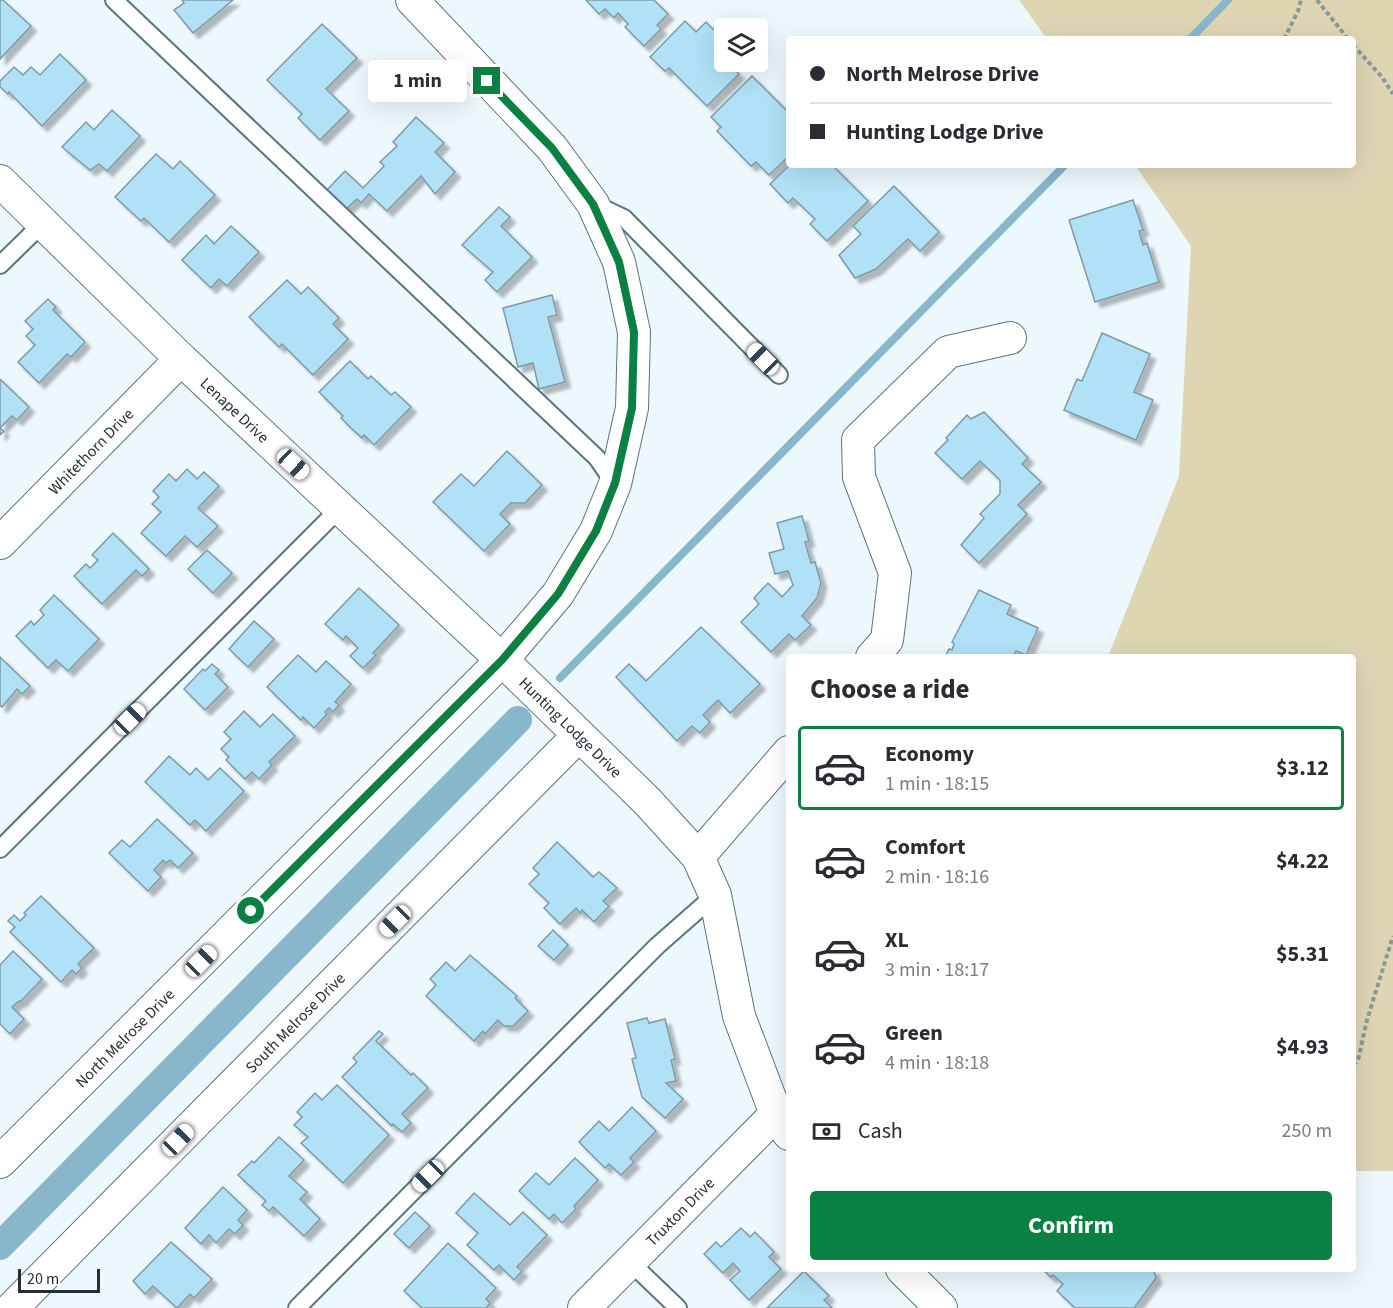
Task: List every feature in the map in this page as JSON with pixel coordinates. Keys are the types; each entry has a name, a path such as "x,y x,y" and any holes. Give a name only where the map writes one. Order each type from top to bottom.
{"street":[{"path":"412,0 552,148 593,204 619,262 634,332 632,408 615,483 596,531 558,594 502,660"},
{"name":"Lenape Drive","path":"0,181 181,359 502,660"},
{"path":"875,654 887,640 895,573 859,477 858,440 948,352 1010,338"},
{"name":"Whitethorn Drive","path":"0,543 181,359"},
{"name":"Hunting Lodge Drive","path":"502,660 647,801 698,857 715,895 739,1016 782,1124"},
{"name":"North Melrose Drive","path":"0,1162 502,660"},
{"name":"South Melrose Drive","path":"12,1308 578,736"},
{"path":"698,857 786,755"},
{"name":"Truxton Drive","path":"584,1308 630,1262 782,1124"},
{"path":"905,1272 941,1308"}],"lane":[{"path":"114,0 597,458 615,483"},
{"path":"593,204 624,218 779,375"},
{"path":"0,265 42,223"},
{"path":"0,849 340,508"},
{"path":"297,1308 657,946 715,895"},
{"path":"630,1262 678,1308"}],"path":[{"path":"1286,36 1301,0"},
{"path":"1317,0 1346,36"},
{"path":"1356,48 1393,94"},
{"path":"1356,1061 1393,936"}],"shaded area":[{"path":"1019,0 1393,0 1393,1171 1356,1171 1356,654 1109,654 1179,476 1191,246 1137,168 1356,168 1356,36 1045,36"}],"building":[{"path":"0,0 3,0 31,26 0,59"},
{"path":"182,0 233,0 193,33 174,10 184,3"},
{"path":"586,0 654,0 668,14 657,25 661,29 644,46 625,27 628,24 618,13 614,18 605,9 599,14"},
{"path":"685,21 696,32 706,22 714,30 714,72 737,72 739,74 707,106 669,68 665,71 650,57"},
{"path":"322,24 357,58 326,89 349,111 320,140 298,118 302,114 267,80"},
{"path":"60,54 86,80 42,126 9,92 8,94 0,87 0,81 14,67 23,75 31,67 40,75"},
{"path":"752,76 786,110 786,159 769,175 756,162 751,166 717,131 721,127 711,117"},
{"path":"112,110 140,136 107,171 99,164 90,170 62,147 86,122 94,130"},
{"path":"416,117 444,143 435,152 455,172 435,194 421,176 387,211 369,194 361,203 357,199 345,210 326,191 345,171 363,188 384,166 380,162 397,146 393,142"},
{"path":"156,154 173,169 180,161 215,195 169,242 144,218 141,221 115,197"},
{"path":"787,168 835,168 868,201 827,241 810,224 815,219 793,198 788,203 770,184"},
{"path":"894,186 939,232 920,251 908,239 876,269 855,278 839,255 861,234 853,226"},
{"path":"1133,200 1143,230 1139,231 1143,245 1147,243 1159,282 1095,302 1069,220"},
{"path":"499,207 510,217 501,226 532,257 497,292 485,280 493,272 462,245"},
{"path":"231,226 259,252 227,286 219,279 211,288 182,260 206,235 214,244"},
{"path":"287,280 301,294 308,287 339,318 333,324 348,339 313,375 282,344 279,347 249,317"},
{"path":"552,295 557,315 548,317 565,382 539,389 533,363 518,367 503,308"},
{"path":"48,299 56,307 53,310 85,342 71,357 67,354 39,383 18,362 35,345 26,336 33,329 25,321"},
{"path":"1102,333 1150,354 1134,392 1153,400 1136,440 1064,410 1077,379 1082,381"},
{"path":"350,361 368,379 371,376 391,395 395,392 411,407 374,445 364,435 362,438 351,428 341,418 343,416 319,392"},
{"path":"0,379 29,407 17,420 12,416 0,428"},
{"path":"984,412 1028,458 1022,464 1041,482 1018,505 1027,514 979,563 961,545 984,518 980,514 1000,494 1000,480 980,461 962,479 935,453 967,415 971,419"},
{"path":"507,451 542,485 525,503 511,503 500,514 510,524 484,551 433,502 461,474 474,486"},
{"path":"187,469 197,479 204,472 219,486 198,508 218,526 197,547 185,536 166,556 141,533 161,512 152,504 159,497 153,491 169,474 176,481"},
{"path":"802,516 809,541 805,542 811,563 815,562 821,583 817,598 802,616 811,625 795,640 789,634 771,652 741,622 759,604 754,598 768,583 782,597 793,585 788,571 775,574 769,553 784,549 777,523"},
{"path":"113,533 149,569 142,576 136,570 102,604 74,576 86,564 90,568 98,560 92,555"},
{"path":"207,550 232,573 213,593 188,569"},
{"path":"359,588 399,625 373,653 376,655 363,668 350,656 358,648 346,636 343,640 325,624"},
{"path":"979,590 1011,605 1007,614 1038,628 1026,654 1016,651 1014,654 946,654 949,649 952,650 954,644 952,642"},
{"path":"54,595 99,639 68,671 56,660 48,668 16,636 31,621 34,625 44,615 40,610"},
{"path":"254,621 274,639 248,667 229,649"},
{"path":"701,627 760,684 730,713 718,700 703,715 710,722 700,733 692,726 677,741 616,677 629,664 646,681"},
{"path":"298,655 316,672 326,661 351,684 335,702 339,705 333,712 329,708 325,712 327,714 314,728 303,717 301,720 267,687"},
{"path":"0,657 30,686 22,694 17,689 2,707 0,706"},
{"path":"212,664 219,670 215,674 228,687 205,710 184,689 203,669 205,671"},
{"path":"244,711 260,727 273,714 295,736 269,762 272,765 259,779 252,772 245,779 226,760 229,757 221,749 231,739 224,732"},
{"path":"169,756 190,775 196,768 208,780 220,768 244,791 206,831 195,820 190,825 145,782"},
{"path":"157,819 193,853 178,868 170,860 166,863 163,860 154,870 161,877 148,891 109,853 122,840 130,847"},
{"path":"557,842 593,877 599,872 617,888 603,901 609,906 594,922 582,910 580,913 576,908 560,924 544,908 549,903 529,884 539,874 533,868"},
{"path":"41,896 94,948 78,964 82,968 76,974 72,970 61,982 10,932 15,927 8,921 14,915 20,921 26,915 24,913"},
{"path":"553,930 568,945 554,960 538,946"},
{"path":"13,951 42,979 20,1002 12,1007 24,1019 10,1034 0,1024 0,965"},
{"path":"470,955 517,996 515,998 528,1011 513,1026 504,1026 498,1020 485,1034 483,1031 474,1041 426,996 436,985 430,979 446,962 455,971"},
{"path":"647,1018 649,1023 665,1019 675,1059 671,1060 676,1081 666,1083 683,1099 665,1118 642,1097 632,1059 636,1058 627,1023"},
{"path":"379,1031 383,1034 376,1041 428,1088 402,1114 411,1123 402,1132 393,1124 392,1126 342,1077 357,1062 353,1058"},
{"path":"337,1085 389,1135 343,1183 301,1143 308,1137 294,1125 302,1117 297,1112 315,1093 322,1100"},
{"path":"632,1107 656,1131 630,1158 634,1162 621,1175 609,1164 605,1168 579,1142 599,1121 609,1131"},
{"path":"279,1137 304,1160 289,1176 307,1192 300,1199 320,1219 304,1236 273,1207 269,1211 262,1205 266,1201 238,1175 252,1161 254,1163"},
{"path":"575,1158 598,1180 562,1223 554,1214 549,1219 519,1191 536,1173 549,1185"},
{"path":"223,1187 247,1210 238,1220 243,1225 235,1234 229,1229 216,1243 209,1235 201,1244 185,1228"},
{"path":"474,1193 510,1225 523,1212 547,1235 517,1267 522,1271 514,1280 499,1265 494,1270 467,1245 478,1233 456,1213"},
{"path":"415,1212 430,1226 409,1248 394,1234"},
{"path":"741,1228 750,1237 755,1232 774,1252 769,1257 781,1269 749,1300 730,1280 740,1271 733,1263 723,1273 704,1254 716,1242 721,1247"},
{"path":"171,1242 212,1279 194,1298 190,1294 177,1308 153,1286 145,1294 133,1281"},
{"path":"448,1243 496,1288 486,1299 490,1303 486,1308 422,1308 404,1291"},
{"path":"805,1272 829,1296 824,1300 832,1308 767,1308"},
{"path":"1045,1272 1154,1272 1156,1278 1134,1308 1075,1308 1057,1291 1063,1284 1053,1275 1051,1277"}],"waterway":[{"path":"1193,36 1228,0"},
{"path":"560,678 1062,168"},
{"path":"0,1246 518,720"}],"route":[{"path":"251,911 502,660 558,594 596,531 615,483 632,408 634,332 619,262 593,204 552,148 487,81"}]}
